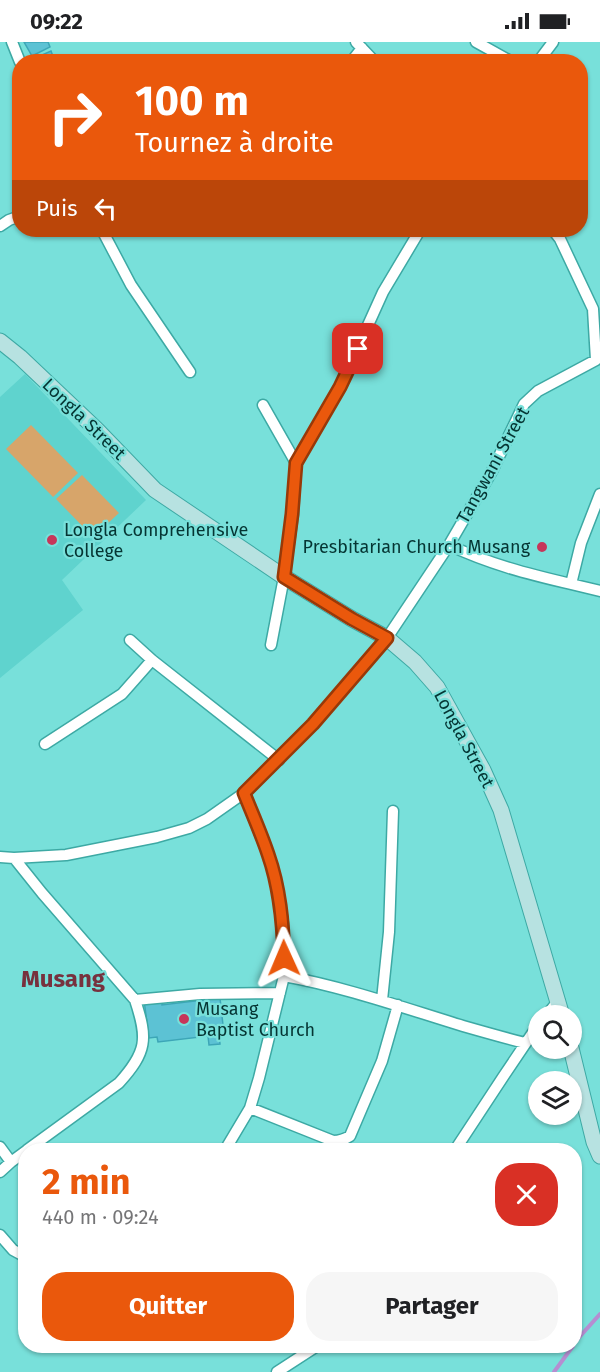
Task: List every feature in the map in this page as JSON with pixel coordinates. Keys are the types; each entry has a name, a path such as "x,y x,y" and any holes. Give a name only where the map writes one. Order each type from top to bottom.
{"main road":[{"name":"Longla Street","path":"0,341 97,430 155,490 284,577 387,638 415,662 437,687 483,770 501,810 560,1005"},
{"path":"574,1059 594,1142 600,1156"}],"street":[{"path":"476,42 498,54"},
{"path":"106,237 131,285 190,372"},
{"path":"271,645 284,577 296,463 340,387 383,292 416,237"},
{"path":"558,237 596,307"},
{"name":"Tangwani Street","path":"0,857 66,855 157,837 189,828 207,819 244,793 313,724 387,638 450,545 492,471 525,404 538,391 598,364 596,307"},
{"path":"263,405 296,463"},
{"path":"571,584 581,543 600,494"},
{"path":"450,545 509,569 600,591"},
{"path":"130,639 152,660 279,760"},
{"path":"45,744 122,694 152,660"},
{"path":"229,1143 250,1108 284,976 283,924 277,885 268,854 244,793"},
{"path":"382,1000 389,932 393,811"},
{"path":"14,858 135,1000 140,1013 144,1042 140,1055 131,1070 119,1083 37,1143"},
{"path":"284,976 309,980 382,1000 465,1027 525,1043"},
{"path":"135,1000 200,994 280,993"},
{"path":"250,1108 333,1141 341,1141 350,1136 382,1061 398,1005"},
{"path":"460,1143 528,1039"},
{"path":"0,1147 11,1162"},
{"path":"0,1172 18,1157"},
{"path":"0,1235 18,1253"},
{"path":"277,1372 306,1353"}],"shaded area":[{"name":"Longla Comprehensive College","path":"25,374 146,500 62,580 83,610 0,678 0,397"},
{"path":"31,425 78,473 53,497 6,449"},
{"path":"82,475 119,513 93,537 56,499"}],"building":[{"path":"24,42 48,42 50,47 31,54"},
{"name":"Musang Baptist Church","path":"162,998 162,1005 220,998 224,1034 219,1034 220,1044 209,1045 208,1036 158,1042 157,1037 149,1038 144,1000"}],"waterway":[{"path":"582,1334 600,1314"},
{"path":"554,1372 568,1353"}],"place":[{"name":"Longla Comprehensive College","path":"52,540"},
{"name":"Presbitarian Church Musang","path":"542,547"},
{"name":"Musang Baptist Church","path":"184,1019"}],"district":[{"name":"Musang","path":"63,979"}],"route":[{"path":"284,958 283,924 277,885 268,854 244,793 313,724 387,638 284,577 296,463 340,387 358,349"}]}
